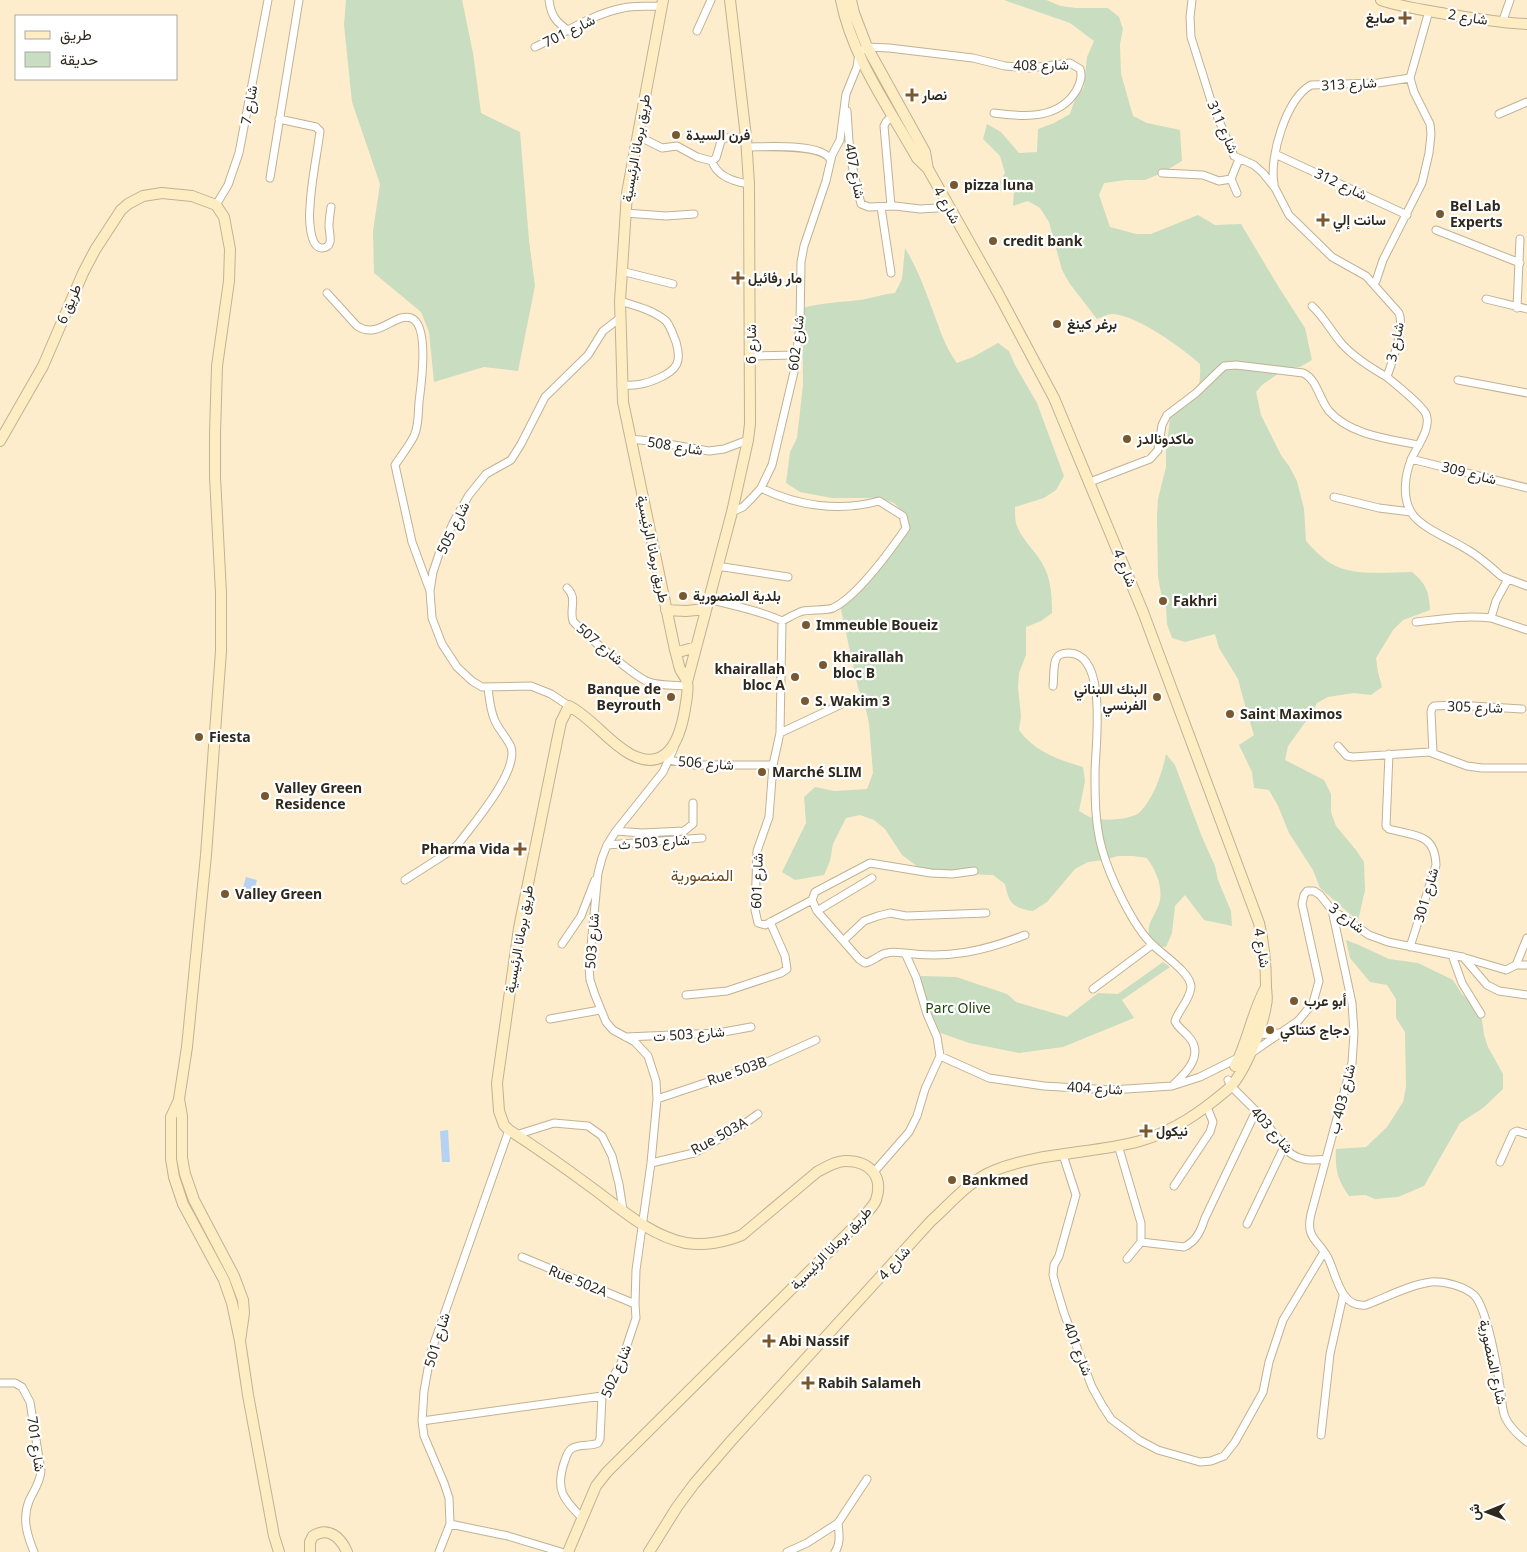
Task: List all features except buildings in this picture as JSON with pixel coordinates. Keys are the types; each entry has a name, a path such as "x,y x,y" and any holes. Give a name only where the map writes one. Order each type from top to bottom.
{"street":[{"name":"شارع 7","path":"216,205 228,184 240,153 268,0"},
{"path":"270,178 299,0"},
{"path":"549,0 554,19 569,31"},
{"path":"697,31 711,0"},
{"name":"شارع 6","path":"688,684 732,512 748,440 751,356 749,184 747,142 730,0"},
{"name":"شارع 4","path":"649,1552 677,1507 731,1441 931,1221 959,1194 990,1172 1012,1164 1140,1141 1166,1132 1207,1107 1229,1083 1245,1056 1267,1003 1267,967 1259,923 1143,612 1090,482 1054,398 998,293 928,169 917,158 893,116 876,76 844,17 841,0"},
{"name":"شارع 4","path":"851,0 863,50"},
{"name":"شارع 311","path":"1192,0 1190,17 1191,37 1212,104 1234,156 1254,165 1275,188 1288,214 1332,257 1344,265 1357,270 1373,282"},
{"name":"شارع 2","path":"1381,0 1429,11 1502,23 1527,24"},
{"path":"1502,23 1510,0"},
{"name":"شارع 701","path":"535,47 595,17 622,8 662,3"},
{"name":"طريق برمانا الرئيسية","path":"662,3 625,213 620,301 621,385 630,439 666,610 675,650 688,684"},
{"path":"1373,282 1376,281 1383,260 1407,215 1424,177 1429,153 1431,134 1428,118 1417,100 1410,78 1429,11"},
{"name":"شارع 408","path":"863,50 889,48 953,55 1005,66 1030,68 1070,63 1080,68 1082,76 1077,90 1053,112 1024,116 994,113"},
{"path":"851,81 863,50"},
{"name":"شارع 4","path":"876,76 925,152 928,169"},
{"name":"شارع 313","path":"1275,188 1273,175 1275,154 1281,130 1299,95 1304,90 1311,85 1378,83 1410,78"},
{"name":"شارع 602","path":"732,512 742,507 761,488 772,466 792,383 800,326 800,262 806,235 818,208 826,181 830,159 840,140 846,94 851,81"},
{"name":"شارع 407","path":"851,81 847,122 850,156 859,201 865,207 891,206 928,209 947,204"},
{"path":"1499,114 1527,102"},
{"path":"891,206 884,126 893,116"},
{"path":"279,120 316,127 320,130 310,206 310,224 313,241 315,246 320,248 325,248 329,245 331,207"},
{"path":"638,136 659,147 677,146 697,157 712,161"},
{"path":"712,161 716,158 721,141 725,138 823,152 830,159"},
{"name":"شارع 312","path":"1275,154 1407,215"},
{"path":"1237,193 1231,179 1239,159"},
{"path":"712,161 719,173 739,182 749,184"},
{"path":"1162,173 1203,175 1219,181 1231,179"},
{"name":"طريق 6","path":"0,440 43,366 83,273 116,216 136,199 162,193 192,196 216,205"},
{"path":"216,205 224,217 230,249 229,281 217,366 215,434 215,477 221,593 221,651 206,855 186,1047 179,1099 171,1117 171,1159 174,1177 189,1216 224,1280 232,1303 278,1552"},
{"path":"882,207 891,273"},
{"path":"625,213 666,216 694,214"},
{"path":"1436,230 1520,263"},
{"path":"1517,308 1520,239"},
{"path":"621,271 673,284"},
{"name":"شارع 3","path":"1373,282 1374,287 1400,313 1401,317 1400,331 1387,377 1425,412 1427,417 1426,427 1411,459 1405,490 1411,512"},
{"path":"327,293 362,329 372,330 402,318 410,317 416,321 419,328 423,354 423,370 417,424 414,436 395,465 412,542 430,591"},
{"path":"1486,299 1527,310"},
{"path":"620,301 645,309 666,322 671,328 679,358 676,367 670,373 645,384 621,385"},
{"path":"1312,306 1322,315 1342,344 1373,369 1387,377"},
{"name":"شارع 505","path":"569,706 551,694 531,686 482,687 472,681 457,667 445,650 436,632 432,618 430,591 433,572 439,554 454,521 469,495 486,474 511,460 545,397 588,355 606,328 620,318"},
{"path":"751,356 796,355"},
{"path":"1090,482 1150,459 1158,450 1162,425 1167,415 1196,393 1216,372 1228,365 1303,373 1310,377 1324,404 1337,418 1362,431 1419,445"},
{"path":"1458,380 1527,393"},
{"name":"شارع 508","path":"630,439 709,451 724,449 748,440"},
{"name":"شارع 309","path":"1411,459 1527,488"},
{"path":"666,610 686,611 707,604 736,607 765,613 782,622 801,612 831,609 846,600 906,528 903,516 879,501 852,507 808,504 777,496 761,488"},
{"path":"1334,497 1379,508 1411,512 1427,526 1466,548 1501,576 1527,586"},
{"path":"717,566 788,577"},
{"path":"1491,618 1496,601 1508,579"},
{"name":"شارع 507","path":"567,588 572,593 573,598 571,611 573,622 643,680 688,684"},
{"path":"1416,622 1478,616 1491,618 1527,630"},
{"name":"شارع 601","path":"782,622 780,733 773,765 769,817 758,845 756,860 756,916 758,923 760,925 770,922 812,900 815,892 870,863 931,873 952,874 974,870"},
{"path":"675,650 696,647"},
{"path":"1053,686 1056,660 1059,655 1066,653 1079,655 1088,663 1096,693 1098,723 1095,772 1096,823 1102,850 1124,904 1152,945 1189,978 1190,994 1175,1021 1176,1025 1193,1042 1194,1057 1189,1070 1172,1086"},
{"path":"569,706 618,746 643,759 652,760 675,746 684,716 688,684"},
{"path":"405,880 452,850 459,843 506,777 512,763 512,755 510,746 495,721 491,710 488,687"},
{"path":"780,733 846,702"},
{"name":"طريق برمانا الرئيسية","path":"512,1133 504,1125 499,1111 498,1074 519,928 561,722 569,706"},
{"name":"شارع 305","path":"1433,753 1431,712 1433,707 1525,707"},
{"name":"شارع 503","path":"642,1223 651,1164 657,1099 656,1081 648,1056 635,1042 613,1030 606,1022 590,980 589,968 598,873 607,845 663,772 675,746"},
{"path":"1338,746 1347,756 1354,757 1423,752 1433,753 1467,766 1527,768"},
{"name":"شارع 301","path":"1389,754 1386,826 1389,829 1425,838 1435,851 1436,857 1436,865 1410,947"},
{"name":"شارع 506","path":"669,760 695,765 773,765"},
{"path":"616,831 684,831 693,824 693,803"},
{"name":"شارع 503 ث","path":"607,845 702,838"},
{"path":"562,944 580,916 598,873"},
{"path":"817,911 872,878"},
{"name":"شارع 3","path":"1245,1056 1298,1021 1306,1014 1313,1003 1319,981 1302,904 1307,891 1314,891 1332,910 1369,935 1388,942 1462,957 1506,970 1516,965 1527,966"},
{"path":"812,900 817,911 865,964 891,951 926,956 958,955 1000,945 1025,935"},
{"name":"شارع 403 ب","path":"1324,1252 1314,1241 1309,1221 1352,1062 1354,1032 1352,1003 1332,910"},
{"path":"844,940 864,921 890,913 906,916 986,913"},
{"path":"686,995 727,991 782,973 786,969 787,963 770,922"},
{"path":"1516,965 1527,938"},
{"path":"1093,989 1152,945"},
{"path":"512,1133 547,1155 652,1230 687,1243 713,1243 731,1240 742,1235 817,1172 830,1164 845,1161 864,1164 874,1172 909,1132 940,1056 936,1037 916,977 905,953"},
{"path":"1452,955 1462,983 1481,1014"},
{"path":"1462,957 1487,985 1499,990 1527,995"},
{"path":"550,1019 600,1010"},
{"name":"شارع 503 ت","path":"626,1037 718,1033 752,1027"},
{"name":"شارع 3","path":"1253,1036 1282,1032"},
{"name":"Rue 503B","path":"657,1099 765,1063 816,1040"},
{"name":"شارع 404","path":"940,1056 989,1078 1044,1086 1111,1090 1172,1086 1200,1077 1245,1056"},
{"name":"شارع 403","path":"1229,1083 1256,1110 1290,1153 1296,1157 1312,1161 1326,1159"},
{"path":"1174,1186 1210,1132 1213,1122 1207,1107"},
{"path":"1141,1242 1184,1247 1200,1234 1205,1218 1256,1110"},
{"name":"Rue 503A","path":"651,1164 694,1153 737,1129 758,1114"},
{"path":"512,1133 554,1124 588,1126 602,1136 612,1156 623,1210"},
{"path":"1500,1162 1513,1133 1517,1131 1527,1134"},
{"name":"شارع 501","path":"439,1552 450,1524 449,1498 424,1436 422,1421 424,1391 431,1352 512,1133"},
{"path":"1118,1145 1141,1224 1141,1242 1127,1259"},
{"path":"1247,1224 1285,1145"},
{"name":"شارع 401","path":"1063,1155 1076,1195 1059,1256 1054,1265 1053,1275 1069,1326 1092,1387 1111,1419 1139,1440 1158,1450 1200,1462 1211,1461 1224,1456 1235,1442 1263,1392 1269,1362 1283,1320 1324,1252"},
{"name":"طريق برمانا الرئيسية","path":"568,1552 596,1486 607,1472 862,1219 876,1201 878,1186 874,1172"},
{"name":"شارع 502","path":"582,1518 566,1501 562,1491 561,1477 567,1454 572,1449 598,1443 600,1439 602,1396 622,1363 636,1318 636,1270 642,1223"},
{"path":"1321,1435 1330,1354 1343,1296 1324,1252"},
{"name":"Rue 502A","path":"522,1257 635,1304"},
{"name":"شارع المنصورية","path":"1343,1296 1352,1304 1366,1305 1418,1285 1432,1282 1460,1287 1473,1294 1480,1304 1487,1328 1500,1387 1504,1416 1518,1436 1527,1442"},
{"name":"شارع 701","path":"0,1383 15,1383 22,1386 30,1402 41,1470 40,1480 26,1513 26,1526 34,1552"},
{"path":"422,1421 602,1396"},
{"path":"787,1552 807,1543 838,1523 867,1480"},
{"path":"834,1552 838,1548 840,1537 838,1523"},
{"path":"450,1524 508,1536 561,1552"},
{"path":"310,1552 310,1542 313,1536 324,1532 337,1536 343,1542 347,1552"}],"green space":[{"path":"346,0 462,0 473,53 481,113 520,132 529,240 535,286 518,371 484,367 434,382 429,332 421,312 374,273 373,231 380,184 352,102 344,25"},
{"path":"1004,0 1046,0 1061,6 1076,8 1108,8 1119,17 1123,29 1120,44 1121,74 1133,116 1147,123 1180,130 1182,161 1162,173 1145,180 1104,183 1099,195 1110,227 1136,234 1151,234 1198,215 1215,225 1241,224 1305,328 1312,360 1300,367 1285,369 1262,385 1256,392 1261,415 1281,455 1297,481 1304,509 1306,541 1323,558 1339,567 1370,573 1412,572 1421,580 1426,588 1430,610 1403,620 1393,630 1376,658 1382,687 1371,695 1354,693 1328,697 1317,703 1288,746 1285,760 1324,780 1331,794 1331,812 1336,826 1364,862 1365,890 1358,921 1320,888 1313,870 1289,833 1269,790 1254,788 1252,772 1239,745 1254,735 1238,679 1219,648 1215,634 1185,642 1172,638 1167,624 1166,607 1158,577 1158,499 1166,467 1170,419 1175,404 1189,397 1199,385 1200,364 1159,333 1134,320 1112,314 1097,319 1070,284 1062,270 1049,222 1040,208 1028,201 1013,206 1014,190 994,191 1005,173 1000,156 983,139 987,124 1001,132 1019,153 1037,152 1038,129 1070,114 1075,99 1084,87 1087,57 1094,41 1070,23"},
{"path":"905,248 920,276 945,343 957,363 973,357 998,343 1009,351 1037,403 1064,476 1056,490 1044,498 1015,507 1018,528 1045,569 1050,587 1052,606 1052,613 1041,621 1026,627 1026,655 1019,673 1018,687 1021,716 1019,730 1032,744 1047,754 1083,767 1085,781 1079,811 1089,817 1098,819 1126,818 1141,811 1157,784 1166,754 1175,765 1215,866 1218,880 1231,911 1232,926 1204,920 1185,895 1175,906 1172,933 1166,947 1151,946 1149,928 1159,904 1160,886 1147,858 1133,856 1118,856 1088,862 1075,869 1047,902 1033,911 1021,908 1010,901 1005,884 993,875 926,873 902,855 885,829 874,820 860,815 846,818 833,844 830,861 824,875 795,880 782,872 806,823 804,797 815,787 834,791 867,789 873,773 869,723 864,702 858,688 840,605 908,527 904,513 894,503 879,498 832,498 800,492 786,483 790,452 797,438 803,385 802,308 895,293 902,279"},
{"path":"1346,940 1389,959 1418,963 1453,980 1462,994 1475,1006 1482,1020 1488,1047 1503,1074 1503,1089 1483,1108 1460,1123 1424,1186 1398,1197 1375,1199 1365,1195 1349,1196 1339,1179 1336,1149 1366,1147 1387,1127 1403,1102 1406,1087 1405,1032 1396,1018 1396,999 1387,985 1370,982 1350,958"},
{"name":"Parc Olive","path":"1163,962 1170,967 1122,1000 1134,1018 1063,1047 1019,1053 969,1043 935,1031 918,986 921,976 956,977 1007,994 1016,1002 1067,1017 1098,993 1118,994"}],"water":[{"path":"246,877 257,880 251,901 240,898"},
{"path":"448,1130 450,1162 442,1162 440,1131"}],"place":[{"name":"صايغ","path":"1405,18"},
{"name":"نصار","path":"912,95"},
{"name":"فرن السيدة","path":"676,135"},
{"name":"pizza luna","path":"954,185"},
{"name":"Bel Lab Experts","path":"1440,214"},
{"name":"سانت إلي","path":"1323,220"},
{"name":"credit bank","path":"993,241"},
{"name":"مار رفائيل","path":"738,278"},
{"name":"برغر كينغ","path":"1057,324"},
{"name":"ماكدونالدز","path":"1127,439"},
{"name":"بلدية المنصورية","path":"683,596"},
{"name":"Fakhri","path":"1163,601"},
{"name":"Immeuble Boueiz","path":"806,625"},
{"name":"khairallah bloc B","path":"823,665"},
{"name":"khairallah bloc A","path":"795,677"},
{"name":"Banque de Beyrouth","path":"671,697"},
{"name":"البنك اللبناني الفرنسي","path":"1157,697"},
{"name":"S. Wakim 3","path":"805,701"},
{"name":"Saint Maximos","path":"1230,714"},
{"name":"Fiesta","path":"199,737"},
{"name":"Marché SLIM","path":"762,772"},
{"name":"Valley Green Residence","path":"265,796"},
{"name":"Pharma Vida","path":"520,849"},
{"name":"Valley Green","path":"225,894"},
{"name":"أبو عرب","path":"1294,1001"},
{"name":"دجاج كنتاكي","path":"1270,1030"},
{"name":"نيكول","path":"1146,1131"},
{"name":"Bankmed","path":"952,1180"},
{"name":"Abi Nassif","path":"769,1341"},
{"name":"Rabih Salameh","path":"808,1383"}],"district":[{"name":"المنصورية","path":"702,875"}]}
